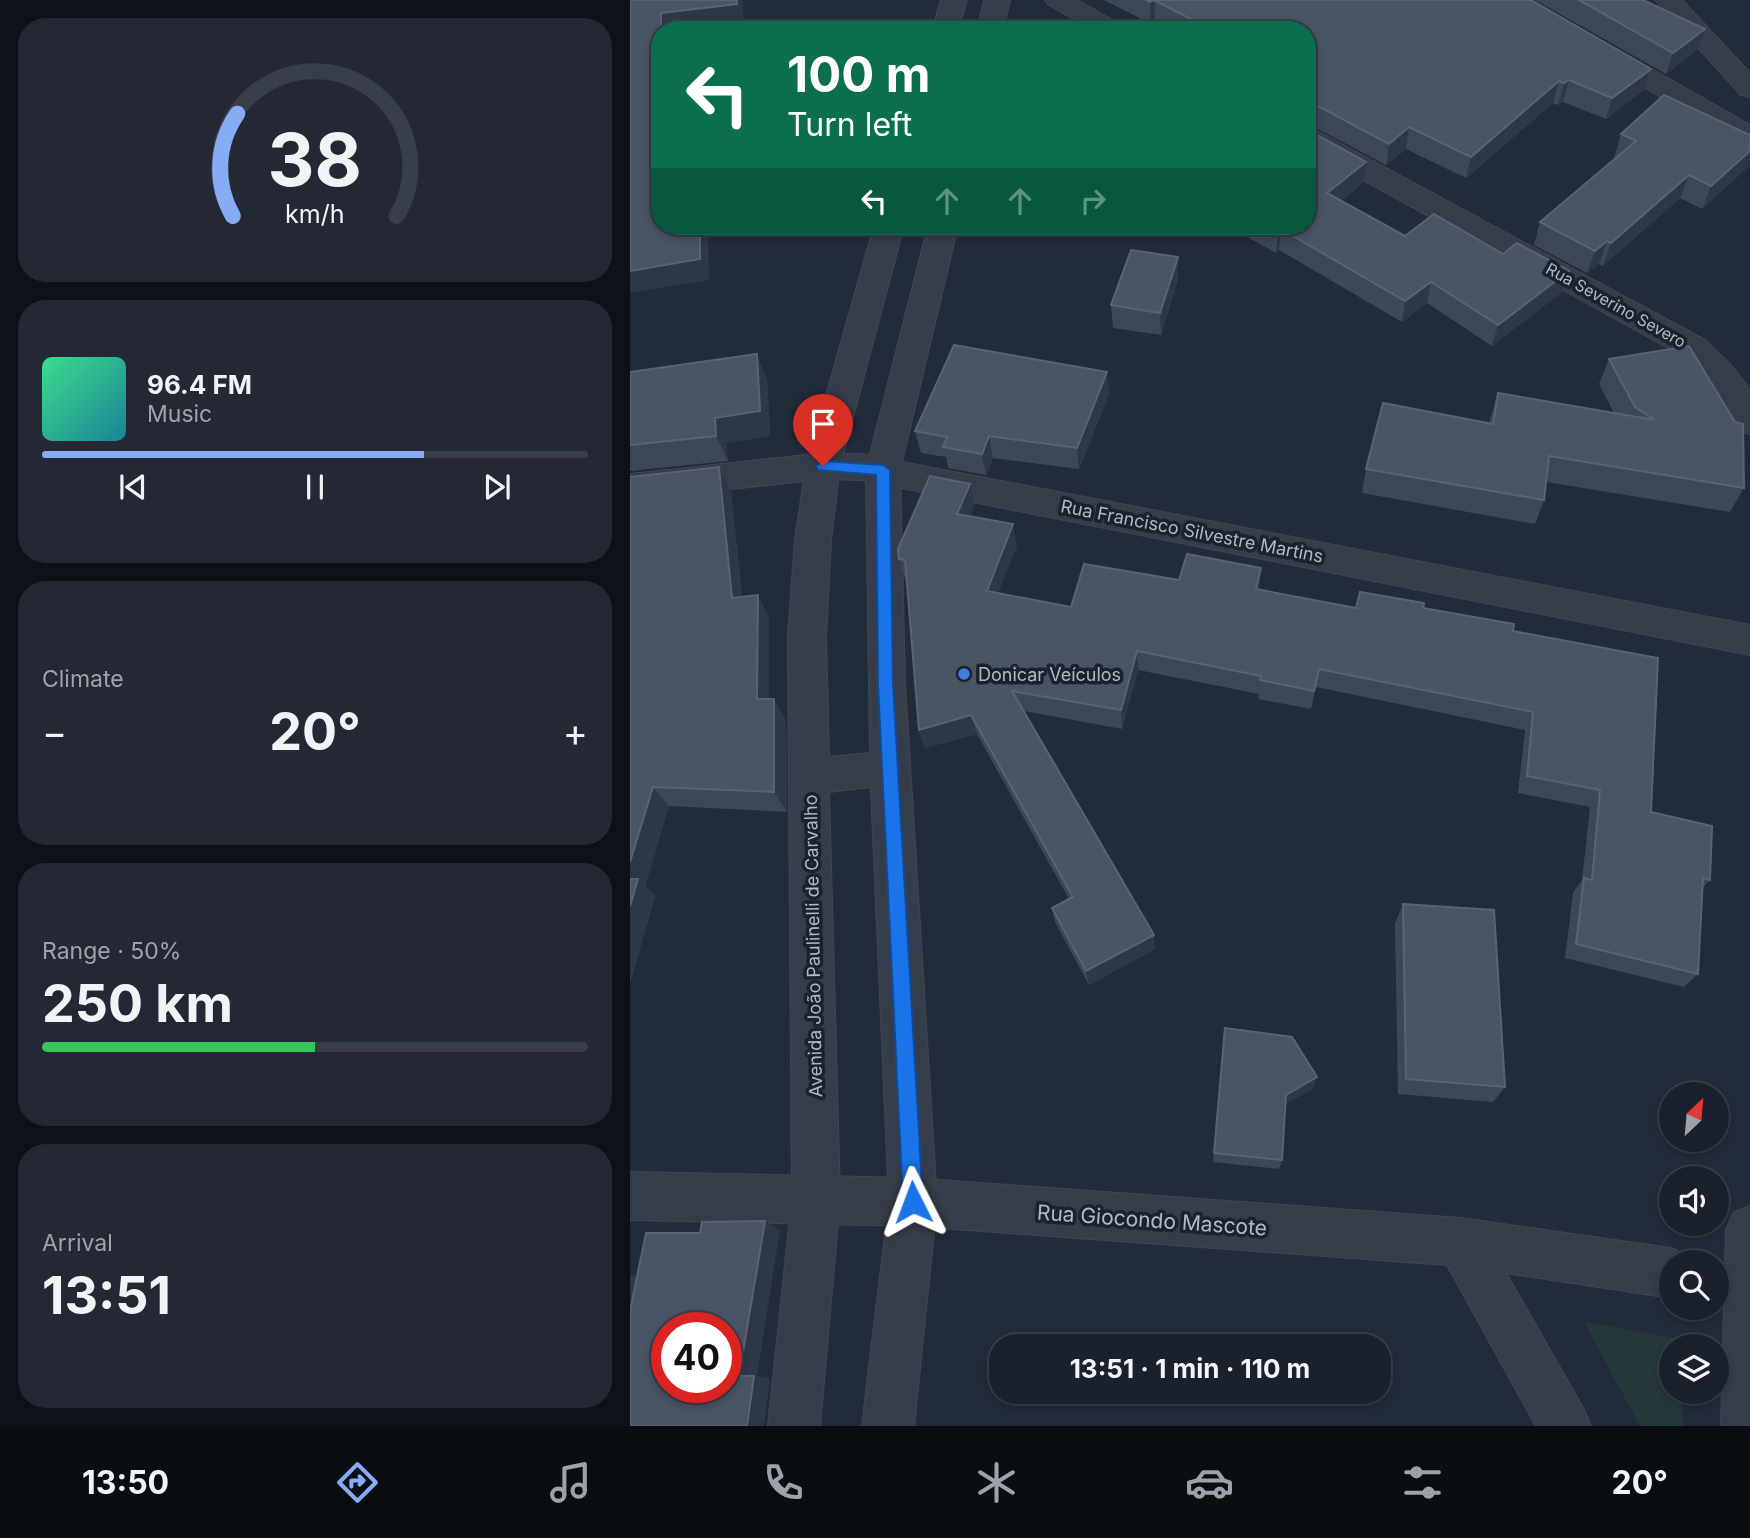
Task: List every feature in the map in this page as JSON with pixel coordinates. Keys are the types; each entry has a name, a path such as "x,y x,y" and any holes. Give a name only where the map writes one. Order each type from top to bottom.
{"street":[{"path":"948,21 954,0"},
{"path":"992,21 997,0"},
{"path":"1058,0 1096,21"},
{"path":"1512,0 1750,137"},
{"path":"1668,0 1750,89"},
{"name":"Rua Severino Severo","path":"1316,141 1694,348 1725,376 1742,401 1750,422"},
{"name":"Avenida João Paulinelli de Carvalho","path":"794,1426 816,1199 807,637 813,540 823,466 887,235"},
{"path":"888,1426 913,1202 890,768 882,548 883,470 941,235"},
{"name":"Rua Francisco Silvestre Martins","path":"630,486 823,466 883,470 1750,640"},
{"path":"810,776 890,768"},
{"name":"Rua Giocondo Mascote","path":"630,1196 913,1202 1461,1242 1659,1271"},
{"path":"1747,1426 1733,1282 1750,1230"},
{"path":"1461,1242 1565,1426"}],"green space":[{"path":"1584,1322 1659,1335 1659,1404 1682,1404 1683,1426 1640,1426"}],"building":[{"path":"630,0 737,0 737,4 661,13 661,21 651,21 651,235 700,235 700,259 630,271"},
{"path":"1154,0 1531,0 1651,69 1612,98 1569,80 1564,83 1559,81 1471,157 1409,127 1389,144 1316,107 1316,21 1195,21"},
{"path":"1579,0 1643,0 1705,29 1673,53"},
{"path":"1664,95 1750,135 1750,151 1711,186 1689,175 1611,243 1607,241 1595,251 1540,222 1636,141 1621,134"},
{"path":"1316,134 1366,162 1327,193 1405,236 1434,214 1503,254 1517,243 1569,271 1498,325 1431,282 1405,301 1291,235 1316,235"},
{"path":"1131,250 1178,257 1160,313 1111,305"},
{"path":"954,345 1107,372 1077,448 989,436 982,454 943,447 947,437 915,431"},
{"path":"1689,346 1735,422 1743,424 1744,488 1549,456 1544,500 1366,469 1383,403 1493,424 1498,393 1655,420 1635,407 1609,359"},
{"path":"757,354 760,411 715,418 716,436 630,445 630,372"},
{"path":"719,467 732,598 758,595 757,699 774,699 774,792 653,787 630,862 630,477"},
{"path":"930,476 970,484 957,514 1013,524 987,591 1071,607 1084,564 1179,580 1187,554 1261,568 1256,589 1356,608 1360,592 1424,603 1423,608 1514,624 1513,631 1658,658 1651,812 1712,826 1710,880 1703,878 1698,974 1576,944 1584,878 1592,880 1600,790 1527,776 1533,712 1319,669 1314,691 1260,680 1261,676 1137,651 1121,710 1012,691 1154,935 1086,971 1052,908 1073,897 971,715 919,730 905,560 899,559 898,549"},
{"path":"630,879 638,879 630,906"},
{"path":"1403,904 1494,910 1505,1087 1406,1079"},
{"path":"1225,1028 1292,1037 1317,1077 1286,1095 1282,1160 1214,1153"},
{"path":"765,1221 742,1358 742,1312 651,1312 651,1403 742,1403 742,1376 754,1376 747,1426 630,1426 630,1311 646,1233 700,1233 702,1222"}],"place":[{"name":"Donicar Veículos","path":"964,674"}],"route":[{"path":"823,466 883,470 886,684 913,1202"}]}
